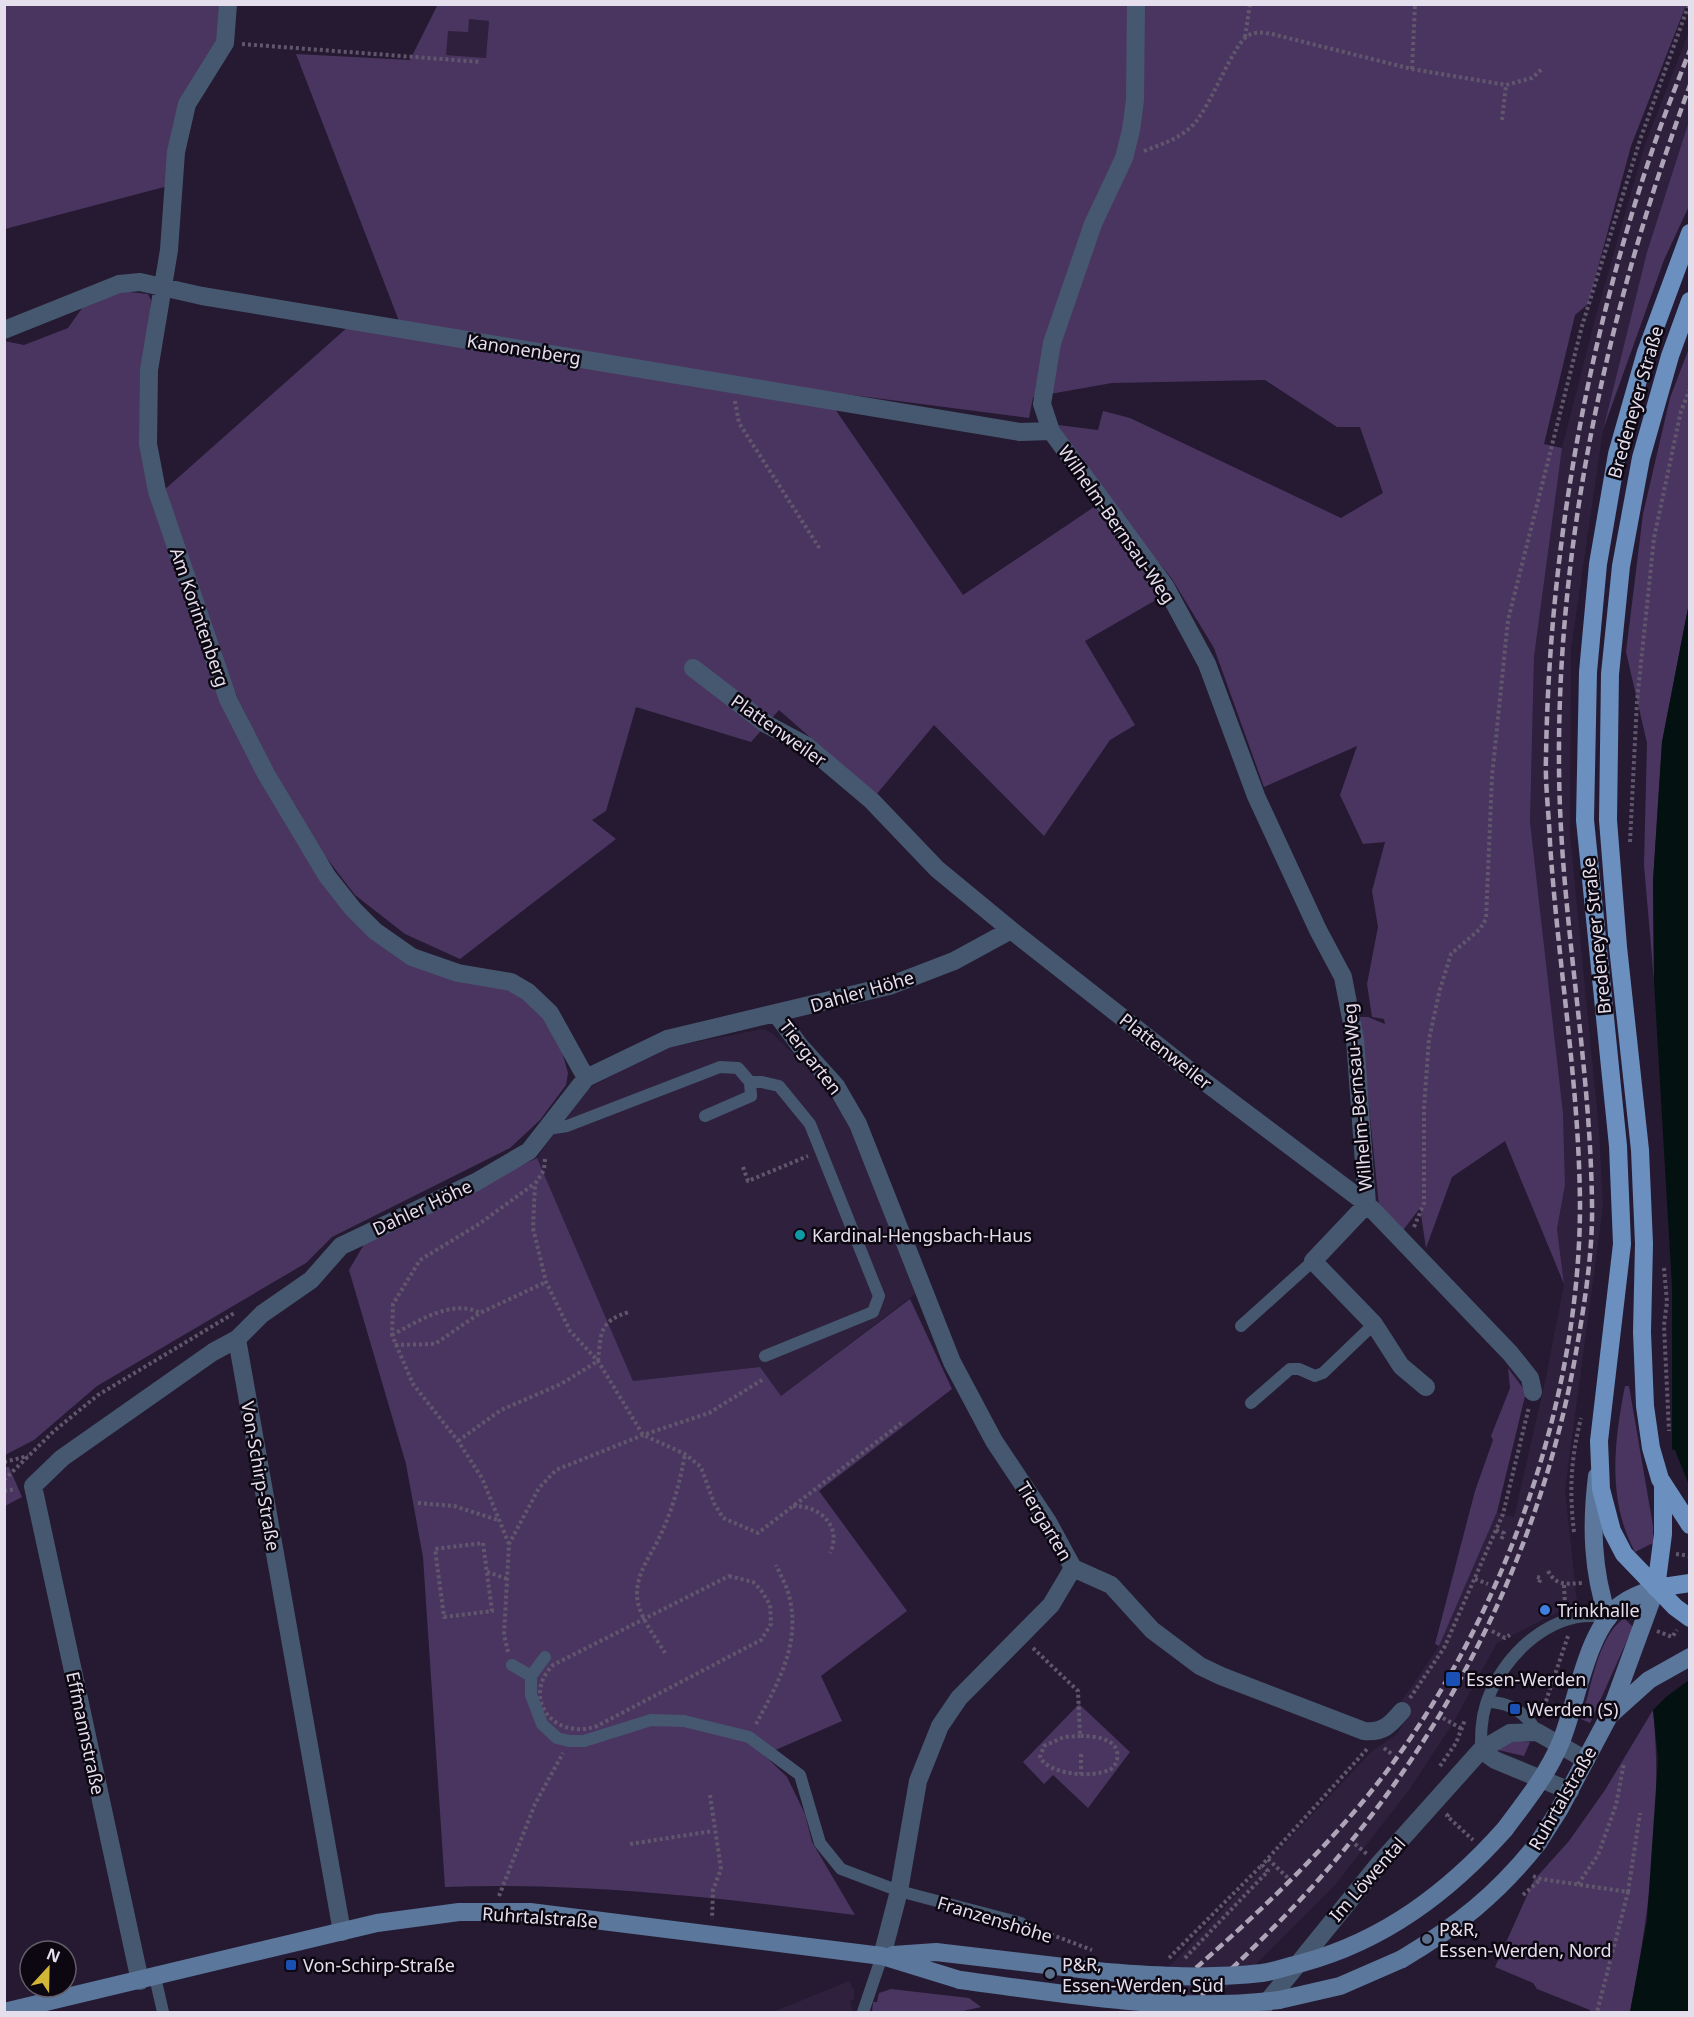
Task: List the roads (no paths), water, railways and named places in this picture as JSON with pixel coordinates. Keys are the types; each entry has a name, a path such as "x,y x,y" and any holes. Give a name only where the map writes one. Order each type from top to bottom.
{"main road":[{"name":"Bredeneyer Straße","path":"1689,233 1646,352 1617,454 1598,564 1588,672 1585,820 1618,1146 1622,1244 1599,1441 1598,1468 1605,1510 1612,1531 1624,1554 1652,1588 1689,1618"},
{"name":"Bredeneyer Straße","path":"1689,301 1670,356 1641,458 1621,566 1610,674 1608,820 1618,947 1640,1150 1644,1244 1643,1381 1651,1448 1662,1482 1689,1525"},
{"path":"1598,1468 1593,1523 1594,1568 1608,1618"},
{"path":"1662,1482 1663,1534 1652,1588 1689,1582"},
{"name":"Ruhrtalstraße","path":"882,1956 936,1952 982,1958 1165,1971 1210,1977 1264,1972 1327,1956 1389,1928 1434,1898 1477,1860 1505,1829 1542,1778 1560,1745 1592,1648 1608,1618 1623,1603 1652,1588"},
{"name":"Ruhrtalstraße","path":"4,2012 63,2006 147,1979 415,1916 493,1911 530,1912 882,1956 960,1980 1180,2006 1234,2006 1279,2000 1330,1988 1402,1959 1449,1931 1488,1900 1538,1844 1570,1791 1609,1716 1644,1626 1652,1588"},
{"path":"1609,1716 1640,1688 1670,1666 1689,1657"}],"street":[{"name":"Am Korintenberg","path":"228,4 225,42 187,104 176,152 169,250 149,370 147,444 157,491 228,699 255,754 305,843 327,876 353,909 375,931 412,957 433,966 511,981 528,992 550,1013 586,1078"},
{"name":"Wilhelm-Bernsau-Weg","path":"1136,4 1135,100 1131,130 1124,158 1094,224 1052,344 1042,404 1052,431 1170,595 1207,664 1256,796 1318,930 1343,977 1355,1039 1367,1204"},
{"name":"Kanonenberg","path":"4,330 118,284 140,282 162,285 202,296 1020,432 1052,431"},
{"name":"Plattenweiler","path":"693,668 766,724 807,746 872,801 937,869 1011,930 1189,1070 1367,1204 1510,1353 1530,1378 1533,1392"},
{"name":"Dahler Höhe","path":"33,1486 62,1458 213,1352 237,1339 262,1314 311,1280 341,1246 476,1182 529,1151 586,1078 668,1039 777,1015 889,986 954,961 1011,930"},
{"name":"Tiergarten","path":"777,1015 800,1046 836,1086 858,1124 951,1362 994,1441 1048,1522 1073,1568 1111,1585 1159,1636 1200,1666 1221,1676 1364,1731 1378,1733 1390,1726 1402,1711"},
{"path":"1367,1204 1313,1261 1374,1324 1401,1366 1426,1387"},
{"name":"Von-Schirp-Straße","path":"237,1339 342,1932"},
{"name":"Effmannstraße","path":"33,1486 147,1979"},
{"path":"882,1956 899,1891 918,1781 940,1726 959,1698 1052,1605 1073,1568"},
{"path":"1537,1732 1586,1760"},
{"name":"Im Löwental","path":"1259,2013 1371,1873 1481,1750 1496,1738 1509,1733 1537,1732"},
{"path":"1481,1750 1495,1760 1570,1791"}],"lane":[{"path":"547,1129 567,1126 720,1067 738,1068 750,1082 751,1096 705,1116"},
{"path":"750,1082 779,1086 810,1124 879,1296 873,1312 765,1356"},
{"path":"1240,1326 1313,1261"},
{"path":"1251,1403 1290,1369 1299,1369 1315,1376 1323,1372 1374,1324"},
{"path":"1481,1750 1481,1725 1487,1702 1514,1654 1567,1619 1593,1615 1608,1618"},
{"path":"512,1665 531,1676 545,1657"},
{"name":"Franzenshöhe","path":"531,1676 531,1695 542,1724 557,1738 585,1741 600,1730 651,1720 684,1721 749,1737 800,1775 820,1843 841,1869 899,1891 1022,1923"},
{"path":"1487,1702 1504,1703 1515,1709 1530,1721 1537,1732"},
{"path":"863,2013 882,1956"},
{"path":"147,1979 163,2013"}],"railway":[{"path":"1145,2012 1229,1938 1310,1861 1360,1805 1408,1742 1451,1673 1488,1600 1520,1523 1546,1444 1564,1364 1576,1284 1580,1204 1576,1114 1546,779 1554,606 1575,455 1606,306 1649,160 1690,50"},
{"path":"1180,2012 1244,1957 1335,1861 1385,1798 1430,1731 1470,1661 1505,1589 1534,1514 1557,1437 1582,1319 1592,1222 1586,1093 1564,876 1561,822 1559,767 1561,680 1567,593 1578,506 1613,335 1661,167 1690,85"}],"place":[{"name":"Kardinal-Hengsbach-Haus","path":"800,1235"},
{"name":"Trinkhalle","path":"1545,1610"},
{"name":"Essen-Werden","path":"1453,1679"},
{"name":"Werden (S)","path":"1515,1709"},
{"name":"P&R, Essen-Werden, Nord","path":"1427,1939"},
{"name":"Von-Schirp-Straße","path":"291,1965"},
{"name":"P&R, Essen-Werden, Süd","path":"1050,1974"}]}
